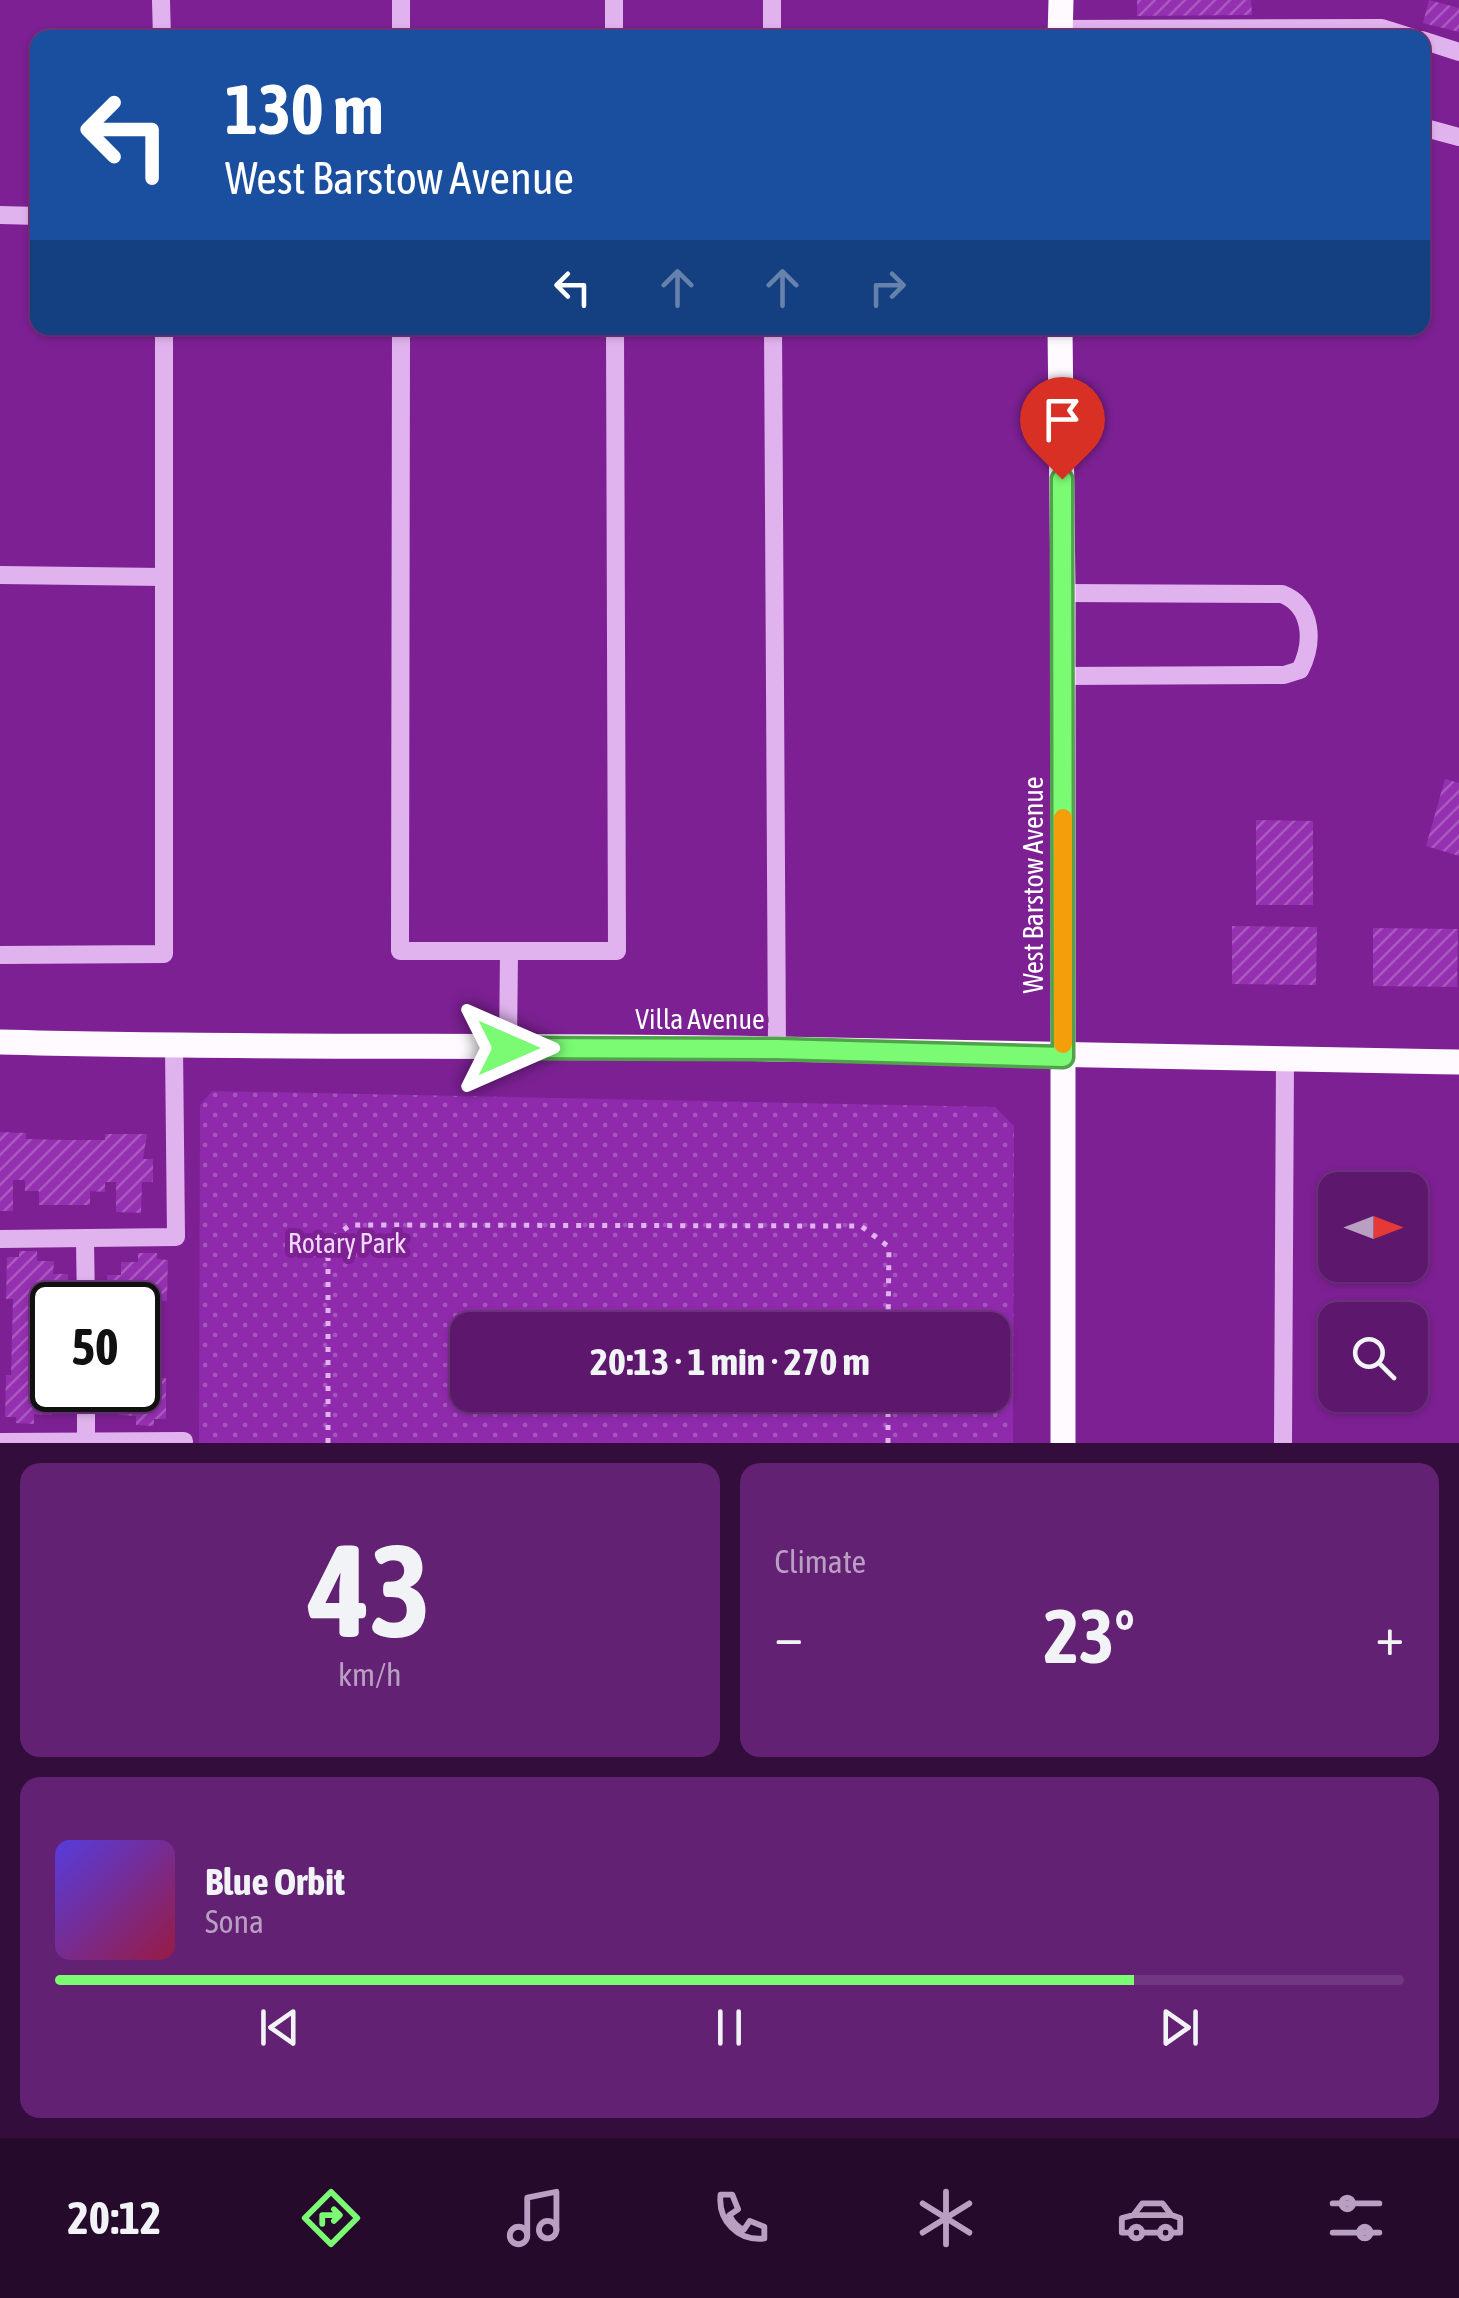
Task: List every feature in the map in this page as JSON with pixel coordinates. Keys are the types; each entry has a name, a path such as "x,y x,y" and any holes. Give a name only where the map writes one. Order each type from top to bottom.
{"main road":[{"path":"1060,0 1060,30"},
{"name":"West Barstow Avenue","path":"1060,335 1063,1443"},
{"name":"Villa Avenue","path":"0,1042 174,1047 777,1049 1459,1062"}],"street":[{"path":"161,0 162,30"},
{"path":"401,0 401,30"},
{"path":"614,0 614,30"},
{"path":"772,0 772,30"},
{"path":"1253,30 1388,30"},
{"path":"1430,43 1459,52"},
{"path":"1430,129 1459,136"},
{"path":"0,216 30,216"},
{"path":"0,955 164,954 164,335"},
{"path":"400,335 400,950 509,951 617,950 615,335"},
{"path":"772,335 777,1049"},
{"path":"0,574 164,577"},
{"path":"1063,593 1282,594 1296,599 1306,613 1306,658 1300,670 1284,675 1063,676"},
{"path":"508,1048 509,951"},
{"path":"0,1239 176,1237 174,1047"},
{"path":"1283,1443 1284,1059"},
{"path":"86,1240 86,1282"},
{"path":"86,1412 86,1442"},
{"path":"0,1442 184,1441"}],"path":[{"path":"328,1443 328,1242 350,1225 861,1226 888,1247 888,1312"},
{"path":"888,1412 888,1443"}],"green space":[{"name":"Rotary Park","path":"212,1091 995,1107 1014,1126 1013,1443 199,1443 200,1105"}],"building":[{"path":"1137,0 1251,0 1252,15 1137,16"},
{"path":"1429,0 1459,8 1459,32 1423,23"},
{"path":"1445,779 1459,783 1459,856 1426,846"},
{"path":"1256,820 1313,821 1313,905 1256,905"},
{"path":"1232,926 1317,927 1316,985 1232,984"},
{"path":"1373,928 1458,929 1457,987 1373,986"},
{"path":"0,1132 26,1133 26,1139 66,1140 105,1140 105,1134 147,1134 143,1159 153,1159 153,1182 142,1182 141,1213 116,1212 116,1182 105,1182 105,1192 90,1191 90,1205 39,1205 39,1191 25,1191 25,1180 13,1180 13,1211 0,1211"},
{"path":"19,1251 37,1251 37,1261 54,1261 53,1274 68,1274 68,1282 30,1282 30,1412 52,1412 34,1414 34,1424 16,1423 16,1417 5,1417 6,1375 11,1375 13,1299 6,1299 7,1257 19,1257"},
{"path":"138,1253 157,1253 157,1259 168,1260 167,1301 162,1301 161,1378 166,1378 166,1419 154,1419 154,1426 136,1425 136,1416 119,1415 160,1412 160,1282 107,1282 107,1275 121,1275 121,1262 138,1262"}],"slow traffic":[{"path":"1063,818 1063,1044"}],"route":[{"path":"508,1048 777,1049 1063,1057 1062,479"}]}
